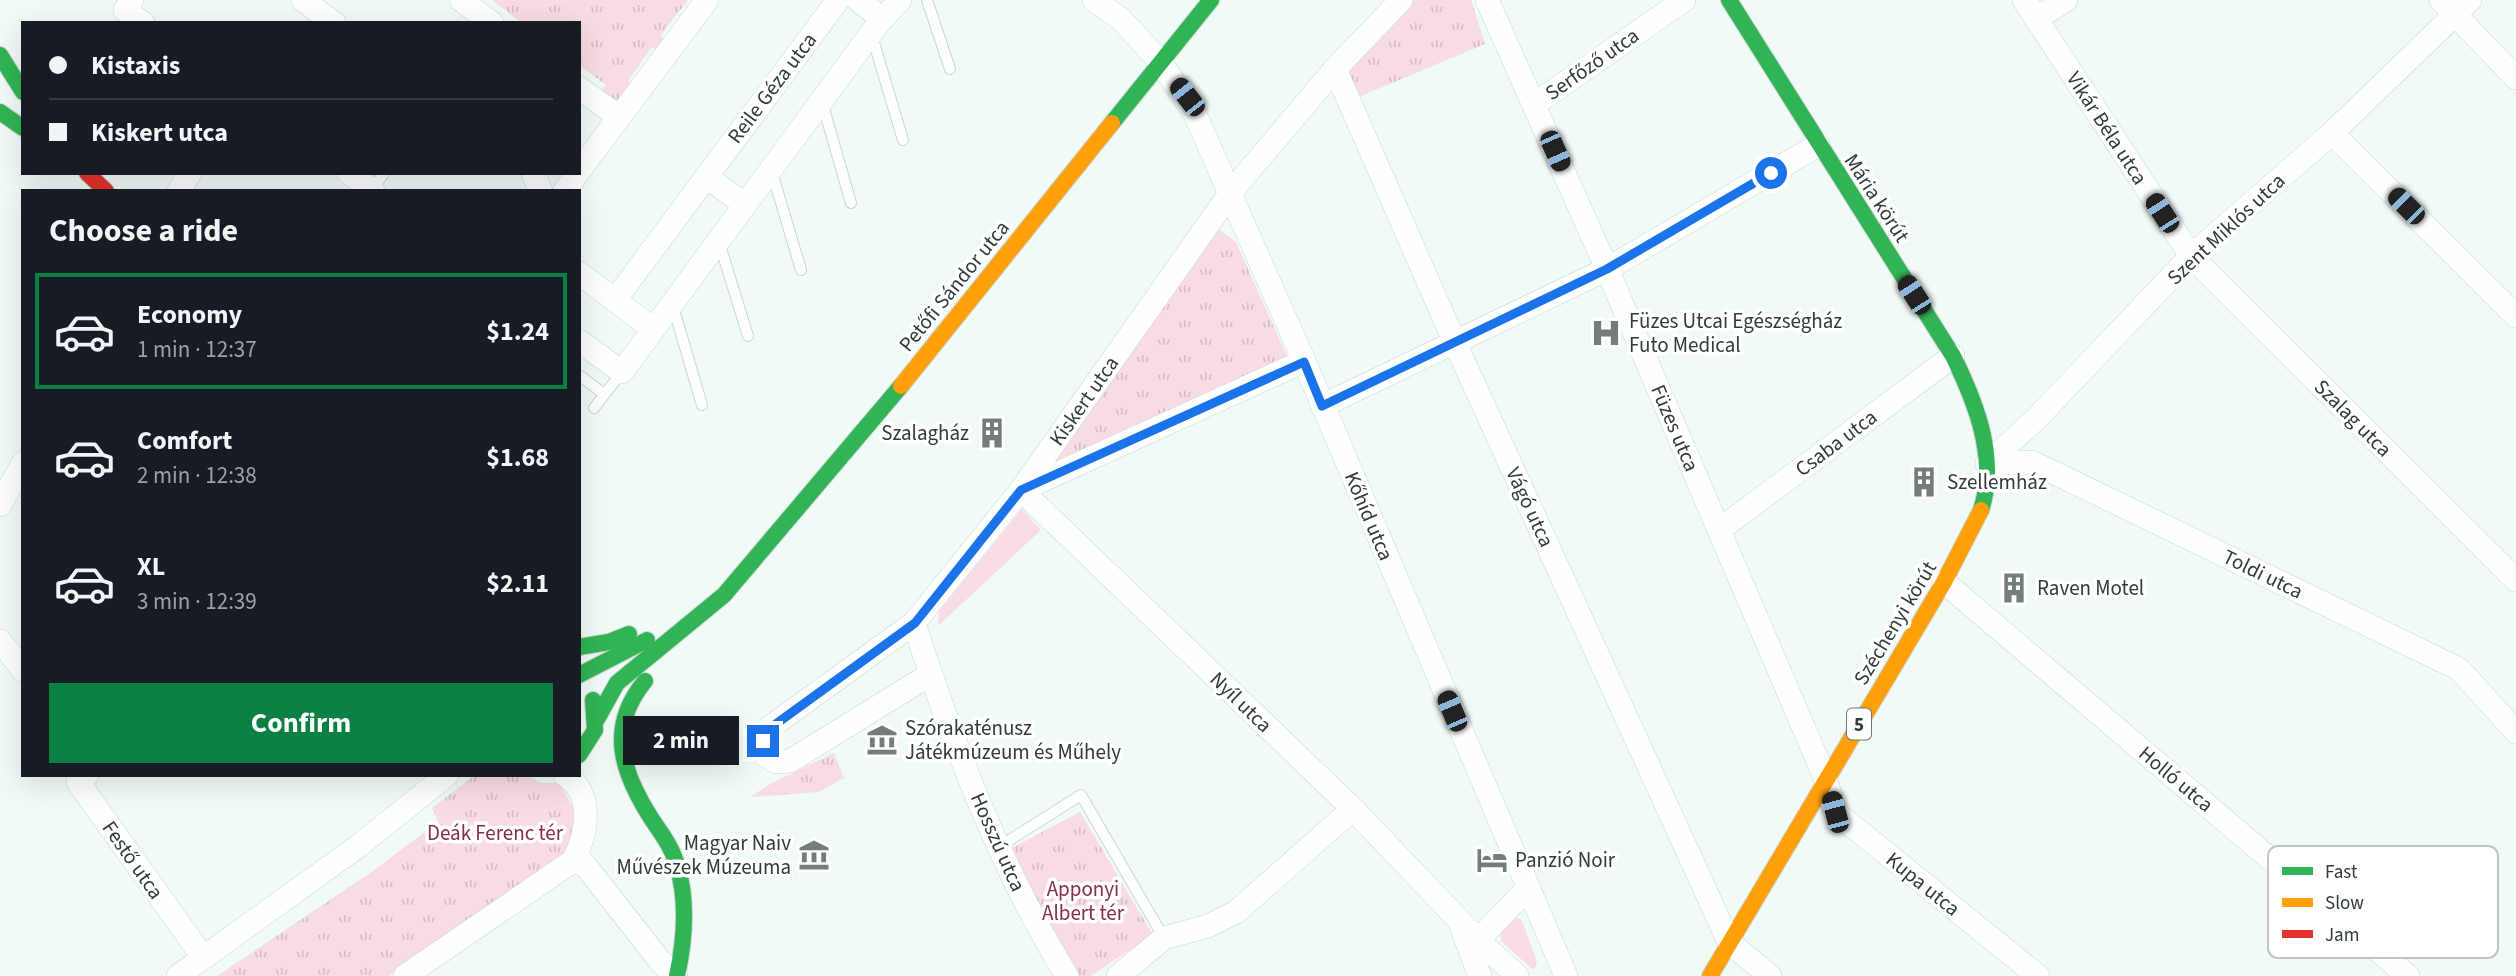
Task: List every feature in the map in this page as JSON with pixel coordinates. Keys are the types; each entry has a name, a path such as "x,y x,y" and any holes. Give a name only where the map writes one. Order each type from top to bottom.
{"street":[{"path":"132,0 125,10 140,21"},
{"path":"461,0 489,21"},
{"path":"581,168 707,0"},
{"name":"Reile Géza utca","path":"615,300 838,0"},
{"path":"858,0 877,27"},
{"path":"581,342 622,372 771,168 900,0"},
{"name":"Kőhíd utca","path":"1094,0 1121,19 1161,63 1187,97 1231,192 1566,976"},
{"name":"Petőfi Sándor utca","path":"581,751 617,683 724,595 780,526 848,452 1211,0"},
{"name":"Kiskert utca","path":"931,674 790,761 776,762 765,755 763,741 769,729 915,623 1021,490 1231,192 1335,69 1401,0"},
{"name":"Füzes utca","path":"1487,0 1607,269 1826,780"},
{"name":"Serfőző utca","path":"1535,104 1684,0"},
{"name":"Mária körút","path":"1729,0 1953,356 1970,390 1987,464"},
{"path":"2030,10 2066,0"},
{"path":"2455,5 2516,78"},
{"name":"Szent Miklós utca","path":"1987,464 2038,417 2191,256 2332,133 2455,5"},
{"path":"308,7 331,21"},
{"name":"Vikár Béla utca","path":"2030,10 2191,256"},
{"path":"0,55 21,89"},
{"name":"Vágó utca","path":"1335,69 1455,343 1729,942"},
{"path":"0,85 21,107"},
{"path":"581,89 619,117"},
{"path":"0,112 21,127"},
{"path":"2332,133 2516,316"},
{"path":"1322,406 1607,269 1818,145"},
{"path":"89,175 104,189"},
{"path":"352,175 369,189"},
{"path":"707,177 745,205"},
{"name":"Szalag utca","path":"2191,256 2516,580"},
{"path":"581,274 653,329"},
{"name":"Csaba utca","path":"1719,530 1953,356"},
{"path":"1021,490 1304,362"},
{"name":"Toldi utca","path":"1987,464 2032,462 2459,669 2516,732"},
{"name":"Széchenyi körút","path":"1710,976 1944,582 1978,519 1986,491 1987,464"},
{"path":"0,505 21,467"},
{"name":"Nyíl utca","path":"1021,490 1353,809 1478,940 1517,976"},
{"name":"Holló utca","path":"1944,582 2268,858"},
{"path":"673,616 724,595"},
{"path":"648,814 622,753 620,729 626,704 632,693 691,634 724,595"},
{"name":"Petőfi Sándor utca","path":"581,674 618,657 724,595"},
{"name":"Hosszú utca","path":"915,623 931,674 998,848 1040,932 1067,976"},
{"path":"581,647 609,642 647,626"},
{"path":"0,642 21,668"},
{"path":"581,684 591,695 596,725 595,740 604,757 670,846 680,877 685,915 676,976"},
{"name":"Festő utca","path":"84,777 78,782 195,946"},
{"path":"178,976 357,847 444,777"},
{"path":"405,976 573,861 583,834 586,809 584,800 567,777"},
{"name":"Kupa utca","path":"1826,780 1835,812 2038,976"},
{"path":"1118,976 1164,938 1208,926 1236,912 1353,809"},
{"path":"573,861 585,865 660,961 676,976"},
{"path":"1478,940 1528,888"},
{"name":"Nyíl utca","path":"1457,916 1480,976"},
{"path":"1729,942 1770,976"},
{"name":"Holló utca","path":"2386,958 2407,976"}],"lane":[{"path":"927,0 950,69"},
{"path":"877,27 904,140"},
{"path":"822,100 851,204"},
{"path":"771,168 801,270"},
{"path":"719,240 748,336"},
{"path":"672,302 702,405"},
{"path":"594,408 622,372"},
{"path":"581,377 600,391"},
{"path":"998,848 1081,795 1164,938"}],"green space":[{"path":"492,0 688,0 660,36 673,45 665,56 652,47 628,81 639,90 619,117 596,100 606,85 581,66 581,21 519,21"},
{"path":"1411,0 1471,0 1485,44 1356,98 1345,71"},
{"path":"1218,229 1236,242 1289,361 1044,470"},
{"path":"1022,509 1041,530 938,626 939,611"},
{"path":"834,753 844,778 819,792 750,797 772,783"},
{"name":"Deák Ferenc tér","path":"472,777 529,777 542,783 559,783 576,812 574,846 389,976 217,976 373,871 438,822 432,808"},
{"name":"Apponyi Albert tér","path":"1080,812 1153,935 1090,976 1080,976 1045,923 1008,850"},
{"path":"1518,918 1522,921 1537,962 1532,969 1501,941 1501,927"}],"traffic: fast":[{"path":"1112,123 1211,0"},
{"path":"1729,0 1953,356 1976,412 1986,451 1986,490 1981,510"},
{"path":"0,55 21,89"},
{"path":"0,112 21,127"},
{"path":"597,719 617,683 724,595 901,386"},
{"path":"581,647 609,642 629,634"},
{"path":"581,674 647,640"},
{"path":"645,681 633,698 626,715 622,749 632,783 675,858 683,892 684,920 677,976"},
{"path":"581,752 595,730 593,700"}],"traffic: slow":[{"path":"901,386 1112,123"},
{"path":"1710,976 1944,582 1981,510"}],"traffic: jam":[{"path":"89,175 104,189"}],"place":[{"name":"Füzes Utcai Egészségház Futo Medical","path":"1606,333"},
{"name":"Szalagház","path":"992,433"},
{"name":"Szellemház","path":"1924,482"},
{"name":"Raven Motel","path":"2014,588"},
{"name":"Szórakaténusz Játékmúzeum és Műhely","path":"882,740"},
{"name":"Magyar Naiv Művészek Múzeuma","path":"814,855"},
{"name":"Panzió Noir","path":"1492,860"}],"route":[{"path":"763,741 769,729 915,623 1021,490 1304,362 1322,406 1607,269 1771,173"}]}
